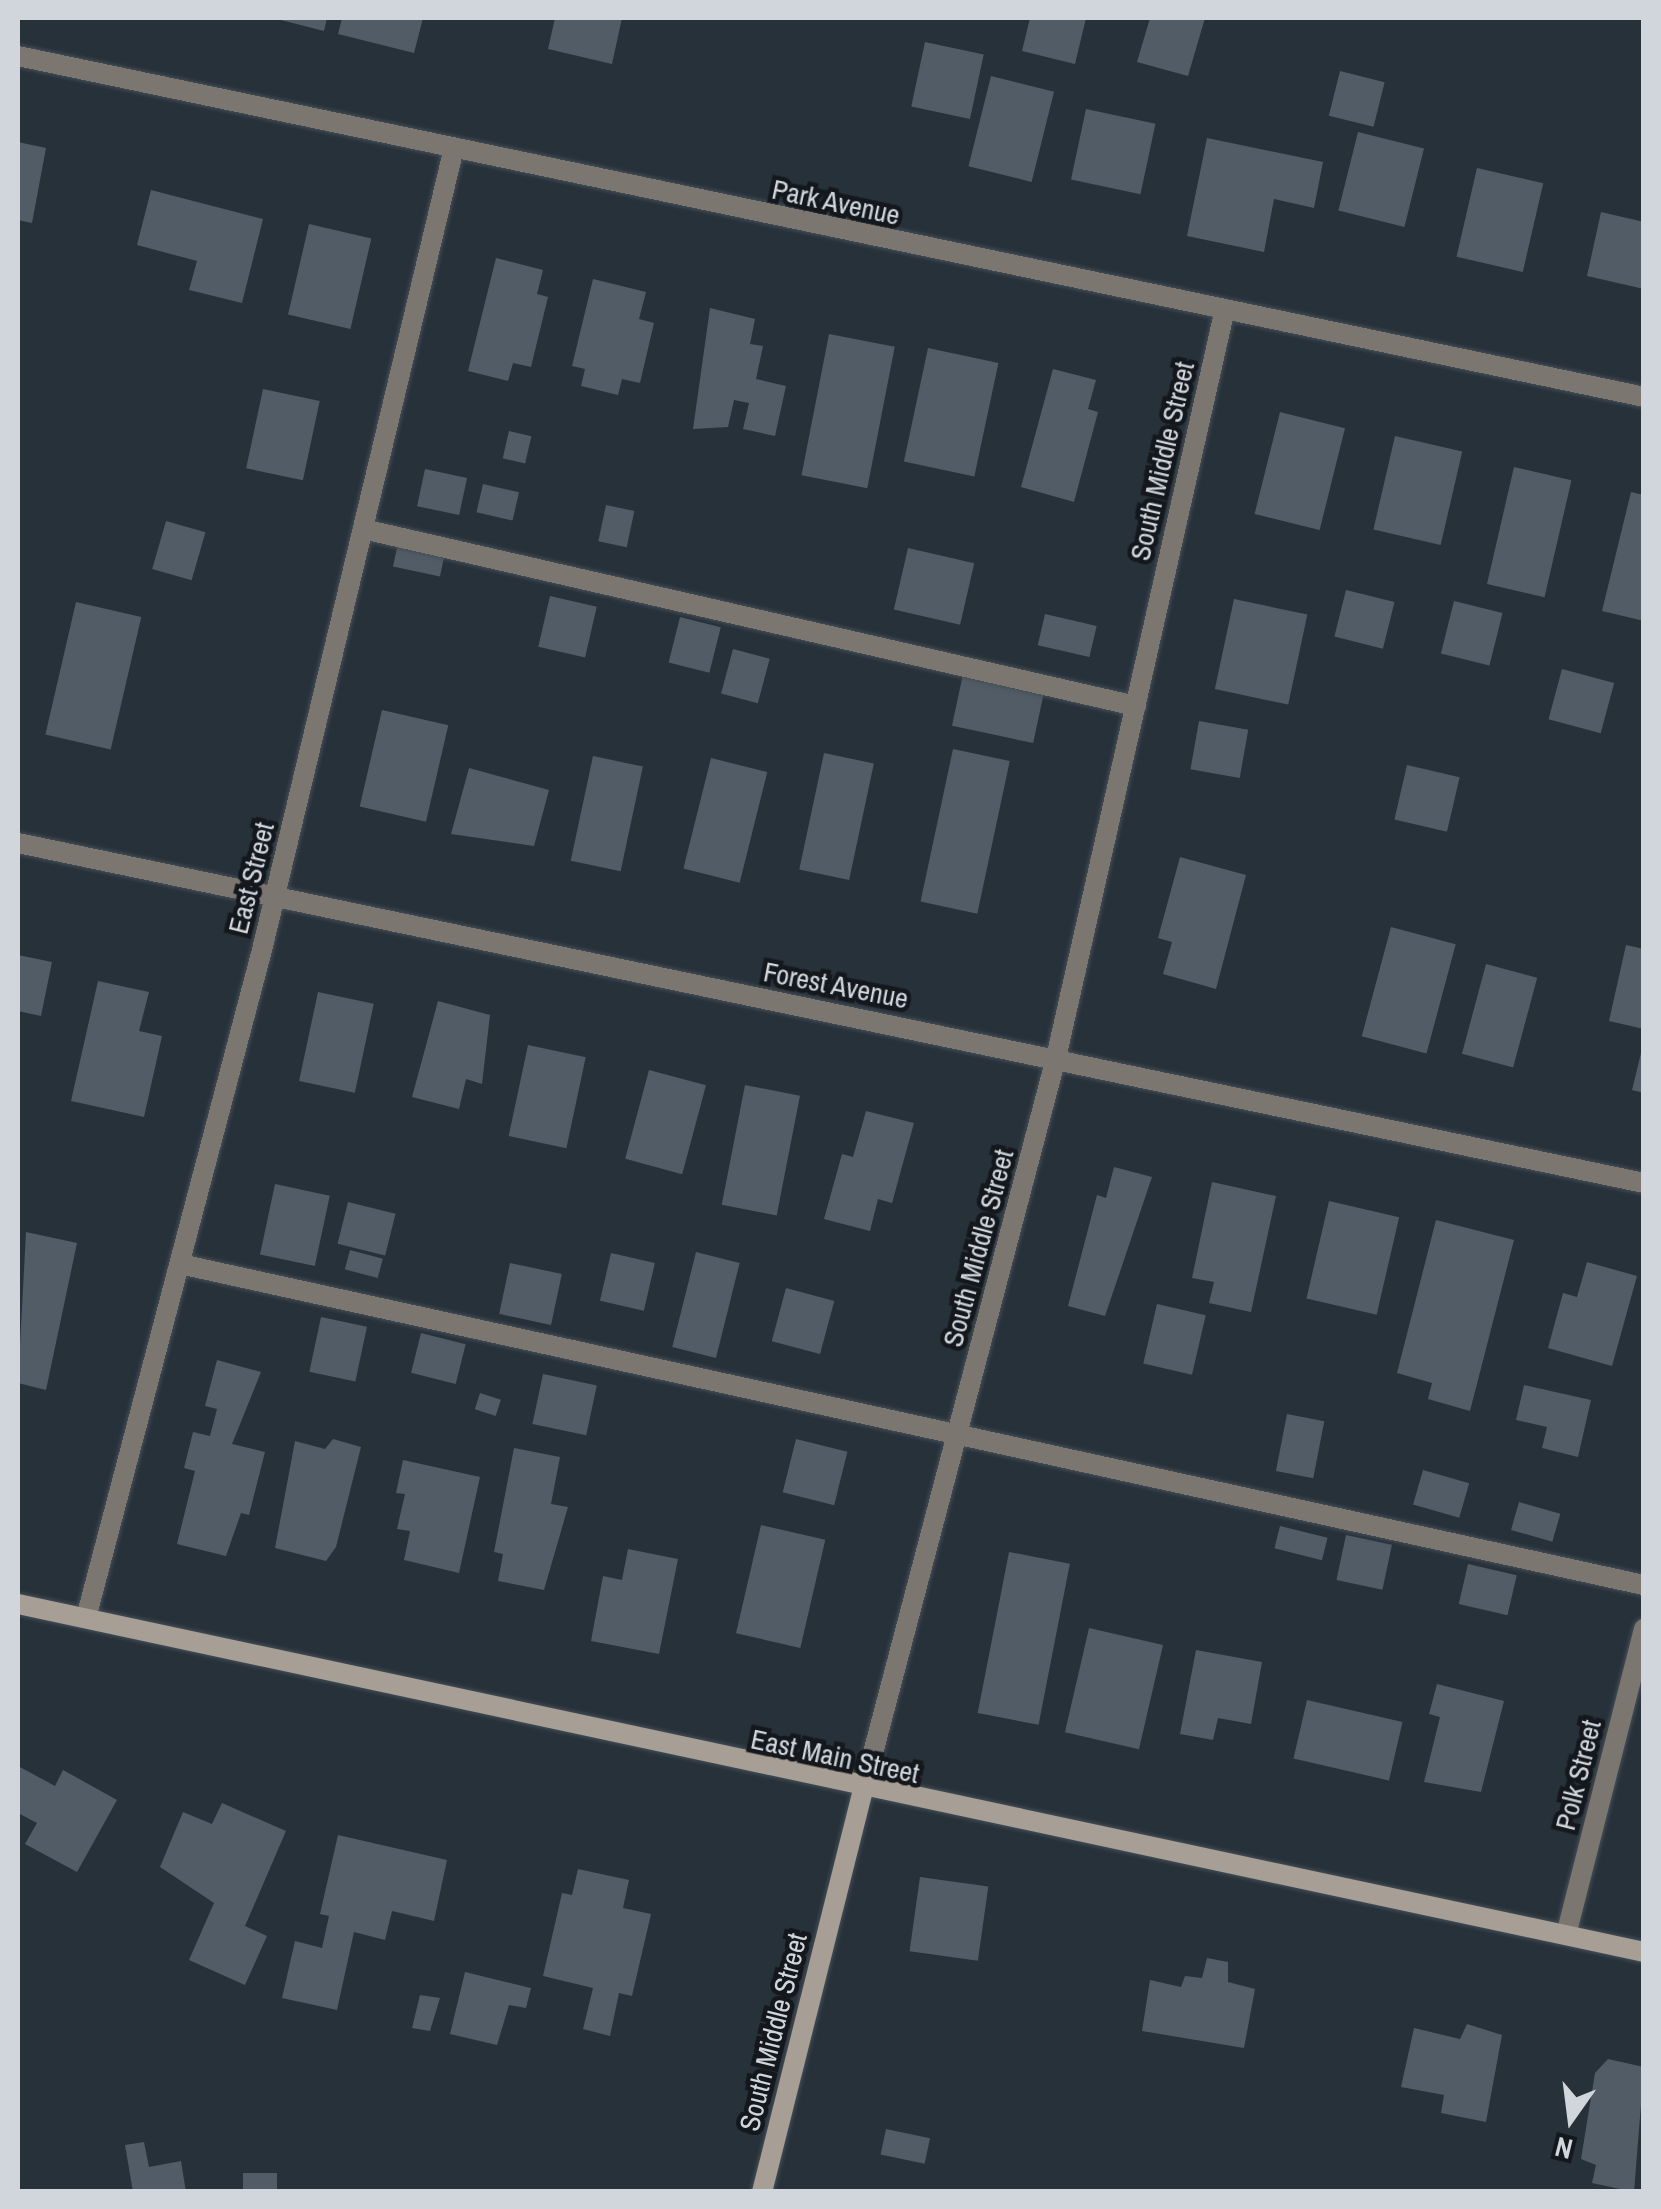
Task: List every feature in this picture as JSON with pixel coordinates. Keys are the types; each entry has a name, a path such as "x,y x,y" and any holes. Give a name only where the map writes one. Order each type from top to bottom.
{"main road":[{"name":"East Main Street","path":"18,1604 862,1791 1644,1952"},
{"name":"South Middle Street","path":"762,2192 862,1791"}],"street":[{"name":"Park Avenue","path":"18,56 1224,313 1644,397"},
{"name":"East Street","path":"86,1618 274,900 454,148"},
{"name":"South Middle Street","path":"862,1791 1056,1058 1224,313"},
{"path":"363,529 1136,706"},
{"name":"Forest Avenue","path":"18,843 274,900 1056,1058 1644,1184"},
{"path":"180,1264 1644,1584"},
{"name":"Polk Street","path":"1566,1934 1644,1630"}],"building":[{"path":"273,18 327,18 324,31"},
{"path":"342,18 423,18 414,53 338,34"},
{"path":"555,18 622,18 612,64 548,49"},
{"path":"1030,18 1086,18 1075,64 1022,51"},
{"path":"1150,18 1205,18 1188,76 1137,62"},
{"path":"925,42 984,54 970,119 911,107"},
{"path":"1340,71 1385,82 1374,127 1329,116"},
{"path":"991,76 1054,92 1032,182 969,166"},
{"path":"1086,109 1155,124 1140,194 1071,179"},
{"path":"1358,132 1424,148 1404,227 1338,211"},
{"path":"1207,138 1323,162 1314,208 1274,199 1264,252 1187,236"},
{"path":"18,142 46,148 32,223 18,220"},
{"path":"1477,168 1543,183 1523,272 1457,257"},
{"path":"151,190 263,219 242,303 189,290 197,261 137,245"},
{"path":"1601,212 1644,222 1644,289 1587,276"},
{"path":"309,224 371,238 350,329 288,315"},
{"path":"496,258 543,270 537,294 548,297 531,367 513,363 508,381 468,371"},
{"path":"593,279 646,292 639,319 654,323 640,383 622,379 618,395 581,386 585,369 572,366"},
{"path":"710,308 755,319 750,344 763,346 756,379 786,386 775,436 743,429 749,403 734,400 728,427 693,429"},
{"path":"829,334 895,347 867,488 802,475"},
{"path":"928,348 998,363 974,476 904,461"},
{"path":"1053,369 1096,380 1088,409 1098,412 1074,502 1021,487"},
{"path":"263,389 320,401 303,480 246,468"},
{"path":"1280,412 1345,428 1320,530 1255,514"},
{"path":"509,431 531,436 525,463 503,458"},
{"path":"1395,436 1462,452 1441,545 1373,530"},
{"path":"1514,467 1571,480 1544,597 1487,584"},
{"path":"425,469 467,478 459,515 417,506"},
{"path":"483,484 519,492 513,521 476,512"},
{"path":"1631,492 1644,495 1644,621 1602,611"},
{"path":"606,505 634,511 627,547 598,541"},
{"path":"166,521 205,532 192,580 152,569"},
{"path":"398,543 445,553 440,576 393,566"},
{"path":"908,548 974,563 960,625 894,609"},
{"path":"1346,590 1395,602 1383,649 1334,637"},
{"path":"550,596 597,607 585,657 538,647"},
{"path":"1234,599 1307,615 1288,705 1215,689"},
{"path":"1454,601 1503,613 1489,665 1441,653"},
{"path":"76,602 141,617 111,750 45,735"},
{"path":"1045,614 1097,626 1089,657 1038,645"},
{"path":"680,617 721,627 709,673 669,663"},
{"path":"733,649 770,659 758,703 721,693"},
{"path":"1562,669 1614,683 1601,733 1549,719"},
{"path":"963,674 1044,691 1033,743 952,726"},
{"path":"382,710 448,725 426,822 360,806"},
{"path":"1199,721 1248,730 1240,778 1190,769"},
{"path":"953,749 1010,761 977,914 921,902"},
{"path":"824,753 874,764 849,880 799,869"},
{"path":"593,756 643,767 621,871 571,861"},
{"path":"711,758 767,772 740,883 683,869"},
{"path":"1407,765 1460,777 1447,832 1394,820"},
{"path":"469,768 549,790 534,846 451,834"},
{"path":"1180,857 1246,875 1216,989 1163,974 1172,942 1158,938"},
{"path":"1391,927 1456,944 1426,1053 1362,1036"},
{"path":"1626,945 1644,949 1644,1029 1609,1021"},
{"path":"18,955 52,962 41,1016 18,1011"},
{"path":"1486,964 1537,978 1513,1068 1462,1054"},
{"path":"98,981 149,992 139,1031 162,1036 144,1117 71,1101"},
{"path":"318,992 374,1004 355,1093 299,1081"},
{"path":"438,1001 490,1015 482,1084 466,1079 459,1109 412,1097"},
{"path":"528,1045 586,1057 566,1148 509,1136"},
{"path":"1644,1049 1644,1093 1632,1090"},
{"path":"649,1070 706,1085 682,1174 625,1159"},
{"path":"745,1085 800,1096 777,1215 722,1205"},
{"path":"866,1111 914,1123 892,1203 878,1199 870,1231 824,1219 842,1154 853,1157"},
{"path":"1114,1167 1152,1177 1105,1316 1068,1306 1097,1195 1106,1198"},
{"path":"1212,1182 1276,1196 1251,1312 1209,1303 1214,1282 1192,1278"},
{"path":"275,1184 330,1196 315,1266 260,1254"},
{"path":"1329,1201 1399,1217 1377,1315 1307,1298"},
{"path":"348,1202 396,1214 385,1256 338,1244"},
{"path":"1436,1220 1514,1240 1470,1411 1428,1399 1432,1383 1397,1373"},
{"path":"26,1232 77,1243 46,1390 18,1383"},
{"path":"350,1250 383,1259 378,1278 345,1269"},
{"path":"696,1252 740,1263 716,1358 672,1347"},
{"path":"611,1253 655,1263 644,1311 600,1301"},
{"path":"1587,1262 1637,1276 1612,1366 1548,1348 1563,1293 1577,1297"},
{"path":"510,1263 562,1274 551,1325 499,1314"},
{"path":"786,1288 834,1301 820,1354 772,1341"},
{"path":"1157,1304 1206,1315 1192,1375 1143,1363"},
{"path":"321,1317 367,1327 355,1382 309,1372"},
{"path":"421,1333 466,1344 456,1384 411,1373"},
{"path":"217,1360 261,1372 232,1444 265,1452 249,1515 241,1513 226,1556 177,1544 195,1471 184,1468 193,1432 210,1436 217,1409 205,1406"},
{"path":"543,1374 597,1385 586,1435 532,1424"},
{"path":"1524,1385 1591,1400 1578,1457 1542,1448 1547,1427 1516,1420"},
{"path":"480,1393 501,1400 496,1416 475,1409"},
{"path":"1287,1414 1324,1421 1313,1478 1276,1471"},
{"path":"333,1439 361,1447 336,1547 326,1561 275,1548 295,1441 325,1449"},
{"path":"796,1439 847,1452 834,1505 783,1492"},
{"path":"514,1448 560,1457 551,1504 568,1507 544,1590 498,1581 503,1554 494,1552"},
{"path":"403,1460 480,1477 459,1573 404,1560 410,1531 397,1529 405,1494 396,1493"},
{"path":"1423,1470 1469,1483 1459,1518 1413,1505"},
{"path":"1519,1502 1560,1514 1552,1542 1511,1530"},
{"path":"761,1525 825,1540 800,1648 736,1633"},
{"path":"1280,1526 1328,1538 1322,1560 1274,1548"},
{"path":"1346,1535 1392,1545 1382,1590 1336,1580"},
{"path":"628,1549 678,1559 659,1654 591,1641 603,1576 622,1580"},
{"path":"1009,1552 1070,1564 1039,1725 978,1713"},
{"path":"1468,1564 1517,1575 1507,1615 1459,1604"},
{"path":"1089,1628 1163,1645 1139,1749 1065,1732"},
{"path":"1196,1650 1262,1662 1251,1724 1218,1718 1213,1740 1180,1734"},
{"path":"1437,1684 1504,1701 1481,1792 1424,1782 1440,1717 1429,1714"},
{"path":"1307,1700 1402,1722 1389,1781 1294,1758"},
{"path":"18,1766 55,1786 63,1770 117,1800 77,1872 25,1844 37,1823 18,1813"},
{"path":"222,1803 286,1831 245,1926 267,1936 245,1985 189,1960 214,1903 160,1867 183,1812 212,1824"},
{"path":"338,1835 447,1860 434,1921 392,1911 385,1940 354,1932 337,2010 282,1998 295,1941 322,1948 329,1916 320,1914"},
{"path":"578,1869 629,1880 623,1908 651,1914 632,1996 619,1993 610,2036 583,2029 593,1988 543,1976 562,1893 572,1895"},
{"path":"920,1877 988,1887 978,1961 910,1951"},
{"path":"1207,1958 1228,1962 1228,1982 1255,1989 1244,2048 1142,2031 1150,1980 1181,1987 1185,1976 1202,1978"},
{"path":"465,1972 531,1988 526,2008 509,2005 497,2045 450,2034"},
{"path":"420,1995 440,1998 430,2031 412,2028"},
{"path":"1467,2024 1502,2035 1486,2122 1441,2113 1444,2095 1401,2087 1414,2028 1460,2039"},
{"path":"1608,2059 1644,2067 1634,2192 1592,2183 1596,2165 1581,2159 1595,2073"},
{"path":"886,2129 930,2138 925,2164 881,2154"},
{"path":"144,2142 149,2167 181,2161 186,2192 133,2192 125,2145"},
{"path":"243,2173 277,2173 277,2192 243,2192"}]}
